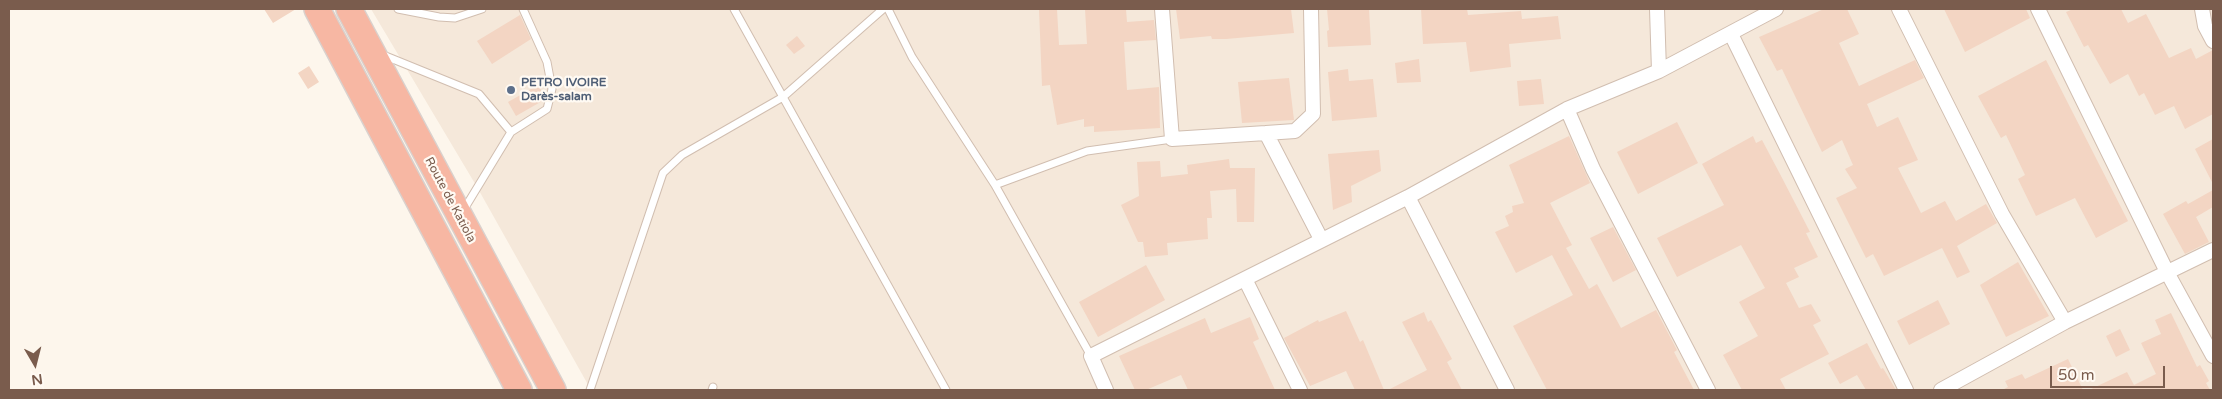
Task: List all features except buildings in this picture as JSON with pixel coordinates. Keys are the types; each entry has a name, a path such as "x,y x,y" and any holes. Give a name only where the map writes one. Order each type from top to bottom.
{"highway":[{"path":"317,9 518,390"},
{"name":"Route de Katiola","path":"348,9 553,390"}],"street":[{"path":"1162,9 1172,139 1245,136 1295,131 1314,114 1311,9"},
{"path":"1657,9 1659,71"},
{"path":"1106,390 1091,356 1408,197 1567,109 1659,71 1776,9"},
{"path":"1899,9 2002,214 2065,322"},
{"path":"2038,9 2168,274 2213,356"},
{"path":"2202,9 2205,26 2213,41"},
{"path":"1731,34 1906,390"},
{"path":"1567,109 1593,169 1708,390"},
{"path":"1266,133 1321,239"},
{"path":"1408,197 1507,390"},
{"path":"1941,390 2065,322 2168,274 2213,250"},
{"path":"1244,279 1300,390"}],"lane":[{"path":"398,9 455,18 482,9"},
{"path":"459,217 512,132 547,108 552,89 547,62 523,9"},
{"path":"734,9 946,390"},
{"path":"590,390 663,173 682,155 783,97 883,9"},
{"path":"888,9 912,57 994,185 1091,356"},
{"path":"372,51 479,94 512,132"},
{"path":"994,185 1087,151 1172,139"}],"shaded area":[{"path":"371,9 2213,9 2213,390 591,390 477,187"}],"place":[{"name":"PETRO IVOIRE Darès-salam","path":"511,90"}]}
